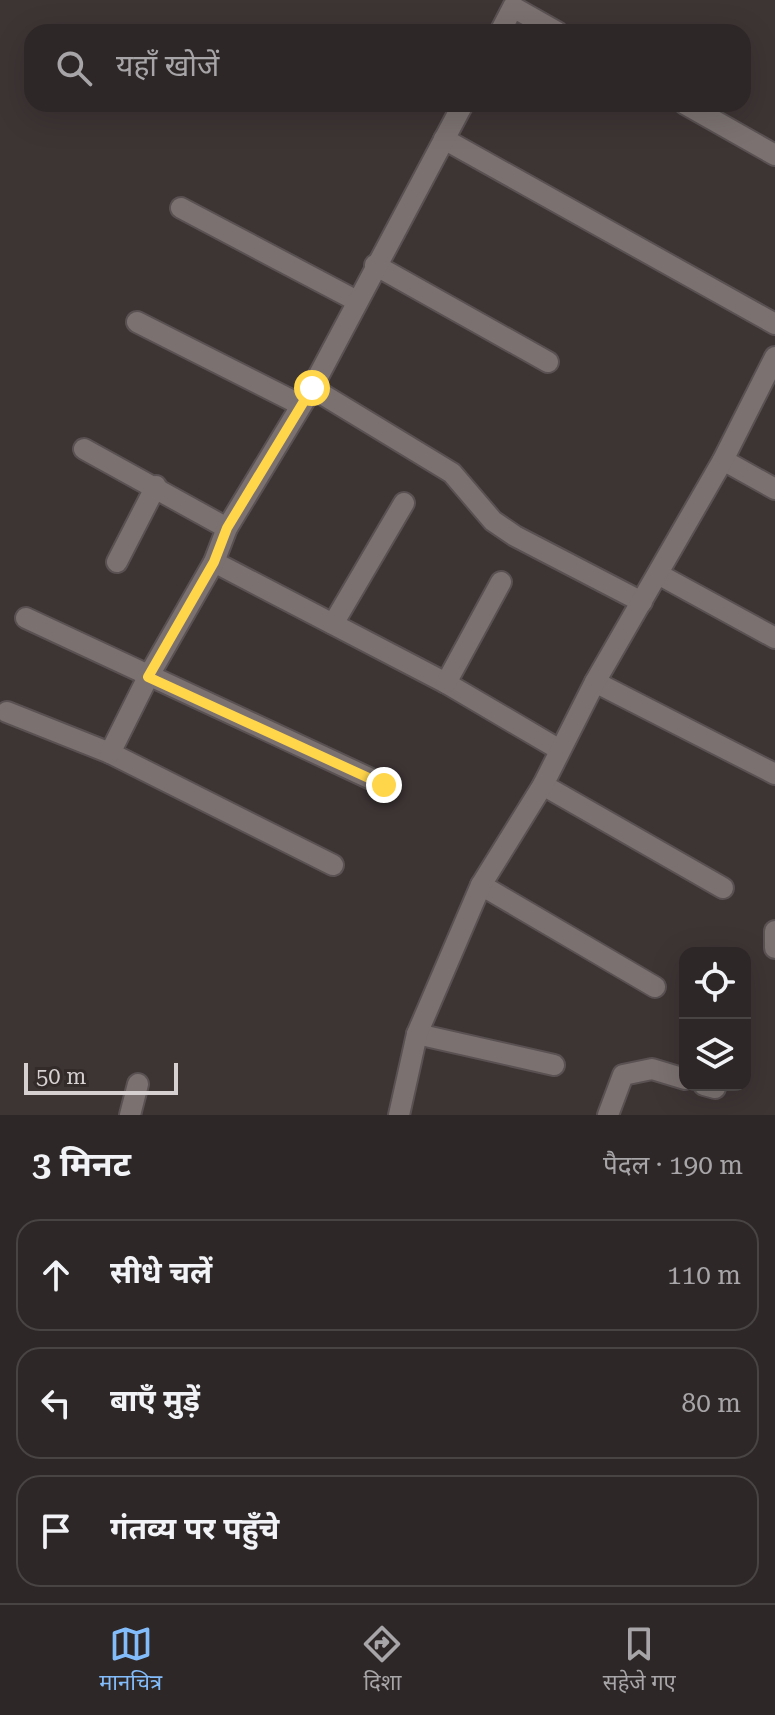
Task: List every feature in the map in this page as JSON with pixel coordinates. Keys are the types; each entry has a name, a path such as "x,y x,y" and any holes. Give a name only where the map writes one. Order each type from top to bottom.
{"street":[{"path":"504,24 515,4 545,24"},
{"path":"110,753 148,677 214,562 227,528 305,396 459,112"},
{"path":"699,112 775,155"},
{"path":"444,139 775,324"},
{"path":"181,208 357,301"},
{"path":"375,265 548,362"},
{"path":"137,322 305,396 452,473 493,521 515,536 642,602"},
{"path":"399,1115 417,1034 481,885 543,785 595,682 723,460 775,357"},
{"path":"84,449 156,486 227,528"},
{"path":"723,460 775,489"},
{"path":"117,562 156,486"},
{"path":"333,624 404,503"},
{"path":"214,562 446,683 560,750"},
{"path":"658,574 775,638"},
{"path":"446,683 501,582"},
{"path":"26,618 384,785"},
{"path":"595,682 775,774"},
{"path":"7,712 110,753 333,865"},
{"path":"543,785 723,888"},
{"path":"481,885 655,987"},
{"path":"775,931 775,948"},
{"path":"417,1034 554,1065"},
{"path":"608,1115 623,1075 652,1069 679,1077"},
{"path":"130,1115 138,1084"}],"route":[{"path":"312,388 299,404 227,528 214,562 148,677 384,785"}]}
